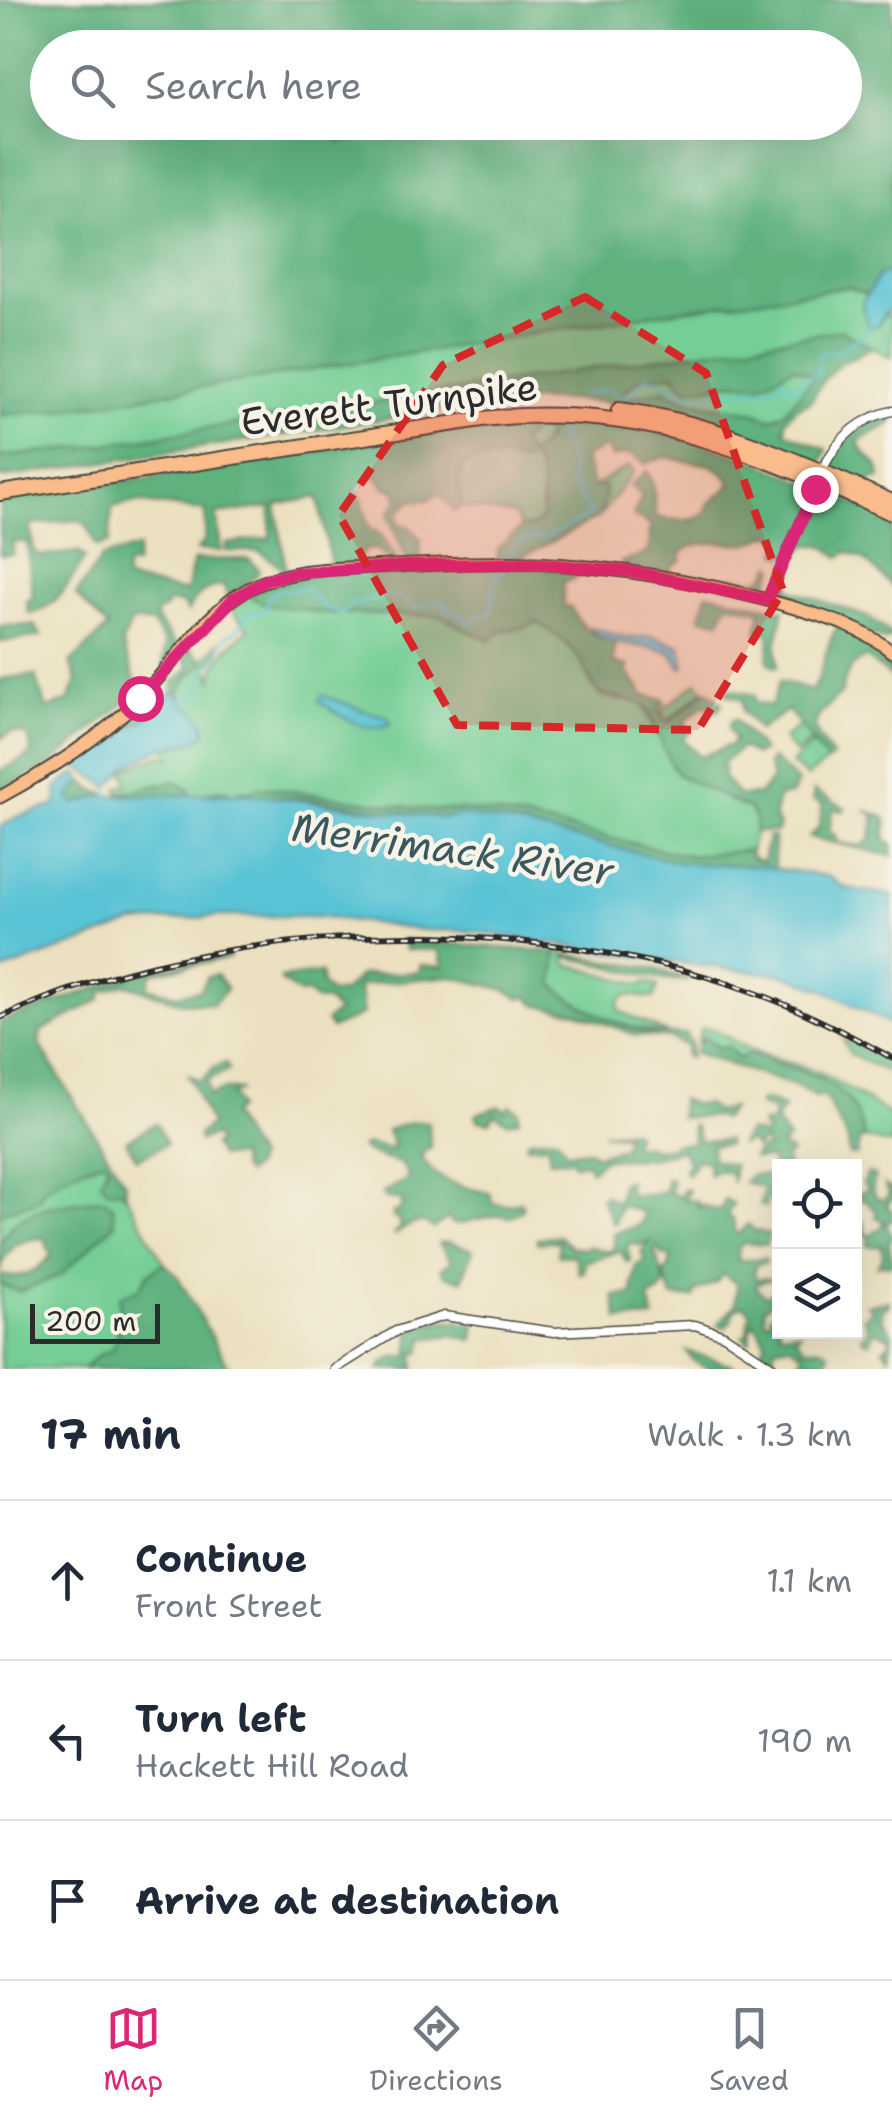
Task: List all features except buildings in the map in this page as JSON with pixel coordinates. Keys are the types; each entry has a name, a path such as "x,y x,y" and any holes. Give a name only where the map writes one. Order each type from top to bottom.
{"highway":[{"name":"Everett Turnpike","path":"0,484 450,414 556,406 637,413 706,428 773,451 892,502"},
{"name":"Everett Turnpike","path":"0,493 482,419 553,415 614,419 703,437 751,453 892,513"}],"main road":[{"path":"0,797 98,735 140,698 226,605 249,588 274,578 320,570 532,563 634,572 767,600 846,625 892,652"}],"street":[{"path":"825,465 838,443 857,426 892,411"},
{"path":"767,600 815,489"},
{"path":"334,1369 404,1328 430,1318 450,1316 554,1332 695,1325 724,1335 776,1369"}],"highlighted area":[{"path":"585,297 706,373 783,591 698,730 457,725 339,515 443,365"}],"green space":[{"path":"0,0 892,0 892,276 879,275 868,295 848,287 667,312 61,410 0,415"},
{"path":"848,287 868,295 862,309 880,322 884,314 892,317 892,358 841,330 89,447 0,457 0,415 61,410 667,312"},
{"path":"841,330 872,347 838,365 811,401 796,408 785,421 786,432 827,450 820,465 731,430 670,413 556,400 498,402 0,478 0,457 89,447","holes":["794,367 815,376 784,413 771,419 689,401 664,389 626,399 622,394 641,377 674,374 690,389 732,382 760,385"]},
{"path":"794,367 815,376 784,413 771,419 690,401 664,389 626,399 622,393 641,377 674,374 680,383 702,388 732,382 760,385"},
{"path":"889,415 892,423 858,441 878,467 880,478 860,482 828,468 853,435"},
{"path":"542,422 674,436 785,473 892,520 892,586 864,559 847,552 840,557 822,545 806,545 795,561 778,553 781,543 772,534 748,543 690,547 682,552 681,561 669,573 622,567 621,562 644,554 649,547 650,524 633,516 642,495 630,486 647,471 653,484 656,517 668,519 699,517 731,484 710,465 665,457 645,464 630,455 613,458 605,447 584,458 593,487 604,486 599,517 522,557 497,559 498,548 521,528 535,525 543,517 541,484 531,454 547,440 547,430 529,430 520,442 530,456 525,461 515,462 509,457 469,461 462,466 461,507 454,512 440,493 427,500 410,501 398,513 399,524 410,527 421,540 420,560 407,561 388,515 399,499 396,491 384,487 376,475 355,489 369,527 381,535 399,562 391,562 376,549 365,550 356,564 331,565 318,497 276,505 286,570 259,551 226,551 226,544 270,538 271,507 216,514 221,551 197,550 205,540 206,511 137,502 112,507 109,543 97,547 86,524 77,520 30,525 34,551 40,556 78,552 85,557 56,599 31,614 27,600 33,599 27,542 13,542 13,554 0,555 0,500 398,438 503,423"},
{"path":"528,430 548,430 539,463 543,517 535,525 521,528 515,515 461,507 462,466 526,452 520,442"},
{"path":"629,466 634,471 599,517 602,509 593,487"},
{"path":"138,548 135,565 126,566 126,580 186,592 194,560 249,559 259,570 227,598 224,585 218,586 202,593 187,612 183,604 169,602 157,613 155,617 178,648 163,665 165,644 153,624 132,621 122,643 139,691 52,763 0,791 0,771 30,755 31,745 25,734 12,732 0,739 0,679 35,675 47,709 68,701 77,681 70,663 108,627 76,595 102,557"},
{"path":"773,564 775,568 763,591 720,581 736,577 760,579"},
{"path":"467,567 579,570 578,577 563,583 564,605 589,631 616,642 613,663 629,666 626,670 645,696 663,699 665,703 658,709 664,721 670,722 707,690 722,703 717,711 705,704 684,722 691,731 683,739 700,757 733,744 729,729 735,719 763,751 755,755 742,747 721,764 725,770 722,776 739,796 759,795 772,779 768,765 772,759 798,782 791,795 778,797 774,816 779,826 777,832 756,832 755,818 749,809 678,775 650,713 642,704 597,692 580,659 565,642 537,622 503,630 491,640 442,616 315,612 272,605 248,594 273,584 327,573"},
{"path":"786,569 793,571 791,590 868,617 891,634 889,639 779,597"},
{"path":"707,593 784,610 776,646 778,666 768,661 770,634 757,632 761,611 732,604 725,608 720,621 700,618"},
{"path":"248,594 264,603 315,613 442,616 491,640 503,630 523,628 531,622 546,627 572,648 598,693 642,704 678,775 749,809 757,823 750,850 690,856 524,819 266,787 197,796 131,794 129,790 119,793 118,788 128,784 124,770 162,755 170,759 165,748 197,741 206,732 185,705 180,688 191,672 204,664 200,658 206,657 218,643 208,665 212,681 220,658 249,629 229,608"},
{"path":"35,625 41,636 0,642 0,626"},
{"path":"838,626 892,660 892,678 866,657 852,667 842,693 816,722 818,736 833,757 828,761 788,710 759,730 743,711 743,700 725,693 729,689 754,695 755,702 771,706 780,681 812,691"},
{"path":"190,648 204,664 190,674 178,694 173,692 173,684 190,666 182,657"},
{"path":"697,682 704,690 668,720 661,711"},
{"path":"146,697 161,705 158,711 99,742 77,767 70,762"},
{"path":"801,724 814,739 796,754 783,739"},
{"path":"812,744 828,761 807,777 791,764"},
{"path":"83,781 105,797 72,802 68,798"},
{"path":"174,781 190,790 188,796 111,797"},
{"path":"257,787 524,819 690,856 750,850 751,857 763,862 768,837 774,837 774,868 682,863 461,815 444,818 302,798 211,794 222,790 233,794 248,792"},
{"path":"814,791 845,808 833,809 829,832 836,835 837,843 861,846 870,840 875,816 865,810 884,817 885,838 892,846 892,856 809,837 819,827 823,804 813,800"},
{"path":"402,940 557,952 553,983 559,990 636,1030 686,1034 692,1045 690,1058 685,1056 687,1046 669,1038 635,1035 576,1012 536,1005 529,997 519,998 506,990 449,976 359,985 363,1014 331,1029 326,1021 337,1012 328,1001 300,994 281,981 321,973 322,985 330,993 343,992 361,975 420,972 420,965 443,967 439,950 406,949"},
{"path":"557,952 566,954 566,963 571,965 641,985 647,982 658,986 654,998 626,995 619,1001 619,1011 667,1033 622,1024 574,1002 553,983"},
{"path":"566,954 656,969 690,980 645,975"},
{"path":"229,955 151,973 148,987 176,995 201,990 207,977 216,975 227,989 213,1004 180,1002 124,984 102,992 100,1000 41,1031 39,1044 125,1183 126,1195 122,1190 108,1190 101,1181 108,1166 103,1161 56,1181 41,1191 41,1199 0,1213 0,1022 141,972"},
{"path":"703,1028 713,1029 752,1051 820,1072 892,1116 892,1145 864,1138 862,1129 822,1077 755,1055 739,1059 703,1037 697,1045"},
{"path":"703,1037 720,1049 727,1046 739,1059 755,1055 807,1073 837,1089 858,1117 864,1138 859,1140 857,1155 849,1155 848,1140 825,1097 815,1097 795,1086 695,1053"},
{"path":"843,1039 892,1066 892,1074 850,1054"},
{"path":"226,1063 229,1070 207,1081 209,1096 223,1090 241,1090 232,1094 238,1108 231,1115 257,1158 246,1174 239,1156 220,1157 213,1145 218,1142 213,1135 199,1141 198,1135 211,1124 187,1074 200,1081"},
{"path":"680,1099 706,1104 716,1112 731,1108 723,1119 680,1118"},
{"path":"760,1101 784,1108 776,1120 788,1139 782,1146 791,1152 785,1159 753,1158 758,1150 766,1148 764,1140 755,1148 752,1141 740,1144 748,1131 764,1135 767,1131 761,1126 763,1122 772,1123 774,1111 759,1106"},
{"path":"510,1105 519,1111 519,1120 508,1122 494,1114 490,1122 478,1120 476,1114 501,1106 504,1111"},
{"path":"412,1122 428,1122 431,1147 421,1155 433,1172 460,1186 490,1193 492,1203 521,1202 523,1209 510,1217 453,1224 448,1218 433,1228 418,1223 394,1235 400,1227 393,1212 403,1204 399,1199 385,1198 383,1193 409,1178 401,1163 361,1148 366,1144 391,1149 394,1147 387,1130"},
{"path":"156,1123 166,1144 137,1159 126,1141"},
{"path":"692,1125 700,1141 727,1140 727,1145 712,1146 711,1154 714,1160 734,1165 732,1182 731,1173 718,1170 709,1175 708,1162 697,1160 688,1174 684,1171 688,1160 682,1150 650,1158 603,1159 591,1171 587,1163 550,1160 548,1145 527,1146 530,1139 557,1137 566,1152 589,1150 595,1155 623,1148 626,1135 603,1133 633,1130 636,1147 672,1147 693,1143"},
{"path":"772,1159 772,1190 765,1207 760,1205 764,1188 744,1182 750,1175 771,1175"},
{"path":"104,1161 108,1166 104,1173 126,1195 164,1263 147,1275 140,1288 120,1296 117,1337 112,1349 83,1369 0,1369 0,1284 14,1287 60,1275 114,1224 12,1225 0,1244 0,1213 30,1203 64,1176"},
{"path":"868,1173 875,1177 872,1191 877,1199 884,1200 889,1195 885,1185 892,1189 892,1200 886,1205 892,1211 892,1220 886,1224 892,1235 889,1265 877,1267 883,1256 882,1246 867,1246 869,1238 862,1233 862,1222 866,1233 871,1234 884,1221 862,1200 867,1189 863,1184"},
{"path":"667,1178 672,1179 670,1193 680,1197 683,1189 689,1190 685,1200 697,1201 699,1208 722,1208 725,1199 733,1203 727,1216 733,1219 738,1235 748,1224 769,1234 766,1245 743,1243 738,1261 765,1258 766,1262 754,1266 755,1278 772,1279 757,1283 757,1289 767,1297 772,1293 772,1302 764,1308 765,1321 770,1321 772,1313 772,1339 798,1339 805,1348 820,1348 829,1353 826,1363 804,1359 797,1369 803,1353 789,1344 774,1347 774,1357 767,1357 762,1350 766,1342 754,1322 751,1340 748,1343 742,1336 748,1334 752,1315 744,1306 734,1309 725,1327 717,1325 735,1305 737,1284 723,1274 716,1283 695,1292 694,1298 672,1297 663,1272 669,1268 671,1256 661,1255 658,1247 654,1250 665,1283 660,1292 649,1298 654,1318 618,1320 614,1296 634,1294 637,1265 645,1261 641,1252 652,1240 630,1244 630,1261 620,1251 585,1262 584,1272 579,1273 575,1256 558,1255 559,1241 537,1243 537,1238 558,1235 571,1247 588,1246 610,1252 614,1233 640,1225 644,1213 625,1206 619,1208 613,1223 601,1198 605,1195 613,1201 619,1199 621,1182 628,1181 629,1197 664,1191"},
{"path":"105,1199 113,1207 114,1224 61,1275 19,1292 0,1284 0,1275 28,1273 51,1255 44,1238 28,1240 10,1251 0,1272 0,1247 16,1222 44,1208"},
{"path":"439,1243 473,1250 462,1280 445,1276 441,1269 451,1261"},
{"path":"164,1263 177,1275 230,1369 83,1369 112,1349 117,1337 120,1296 140,1288 147,1275"},
{"path":"889,1301 882,1309 882,1318 892,1333 889,1356 883,1349 890,1342 889,1337 874,1330 870,1343 862,1338 868,1328 863,1317 872,1311 867,1305"},
{"path":"442,1320 475,1324 473,1340 453,1335 424,1339 421,1352 414,1354 415,1369 379,1369 392,1358 408,1357 411,1328"},
{"path":"686,1351 732,1365 734,1369 700,1365"}],"water":[{"path":"879,275 892,276 892,308 879,324 868,328 862,303"},
{"path":"590,627 628,638 652,636 681,646 685,666 681,668 670,652 613,642"},
{"path":"172,692 203,721 206,732 197,741 162,748 127,766 109,787 78,767 87,750 148,718"},
{"path":"322,695 386,716 391,723 373,727 354,722 319,701"},
{"name":"Merrimack River","path":"76,773 83,781 68,798 76,804 100,796 250,794 444,818 461,815 682,863 758,866 827,876 846,888 892,895 892,1025 820,988 784,975 470,931 424,930 319,916 218,916 133,923 0,972 0,827 17,817 56,805 57,787"}],"waterway":[{"path":"581,396 604,389 628,397 649,376 689,395 778,387 782,377 790,387 797,388 804,379 818,374 820,353 838,351 863,335 870,325"},
{"path":"506,557 525,538 543,538 591,514 570,482 571,463 559,437 565,424"},
{"path":"178,702 200,693 203,675 219,655 222,643 237,631 248,613 267,611 267,600 274,592 305,588 323,607 343,614 350,604 388,596 418,608 442,602 447,610 470,624 480,613 491,614 494,584 503,568"},
{"path":"108,797 109,787"}],"railway":[{"path":"0,1018 87,984 181,959 281,943 382,936 484,938 584,950 680,969 769,998 892,1058"}],"route":[{"path":"140,698 233,599 266,580 296,573 532,563 634,572 767,600 815,489"}]}
